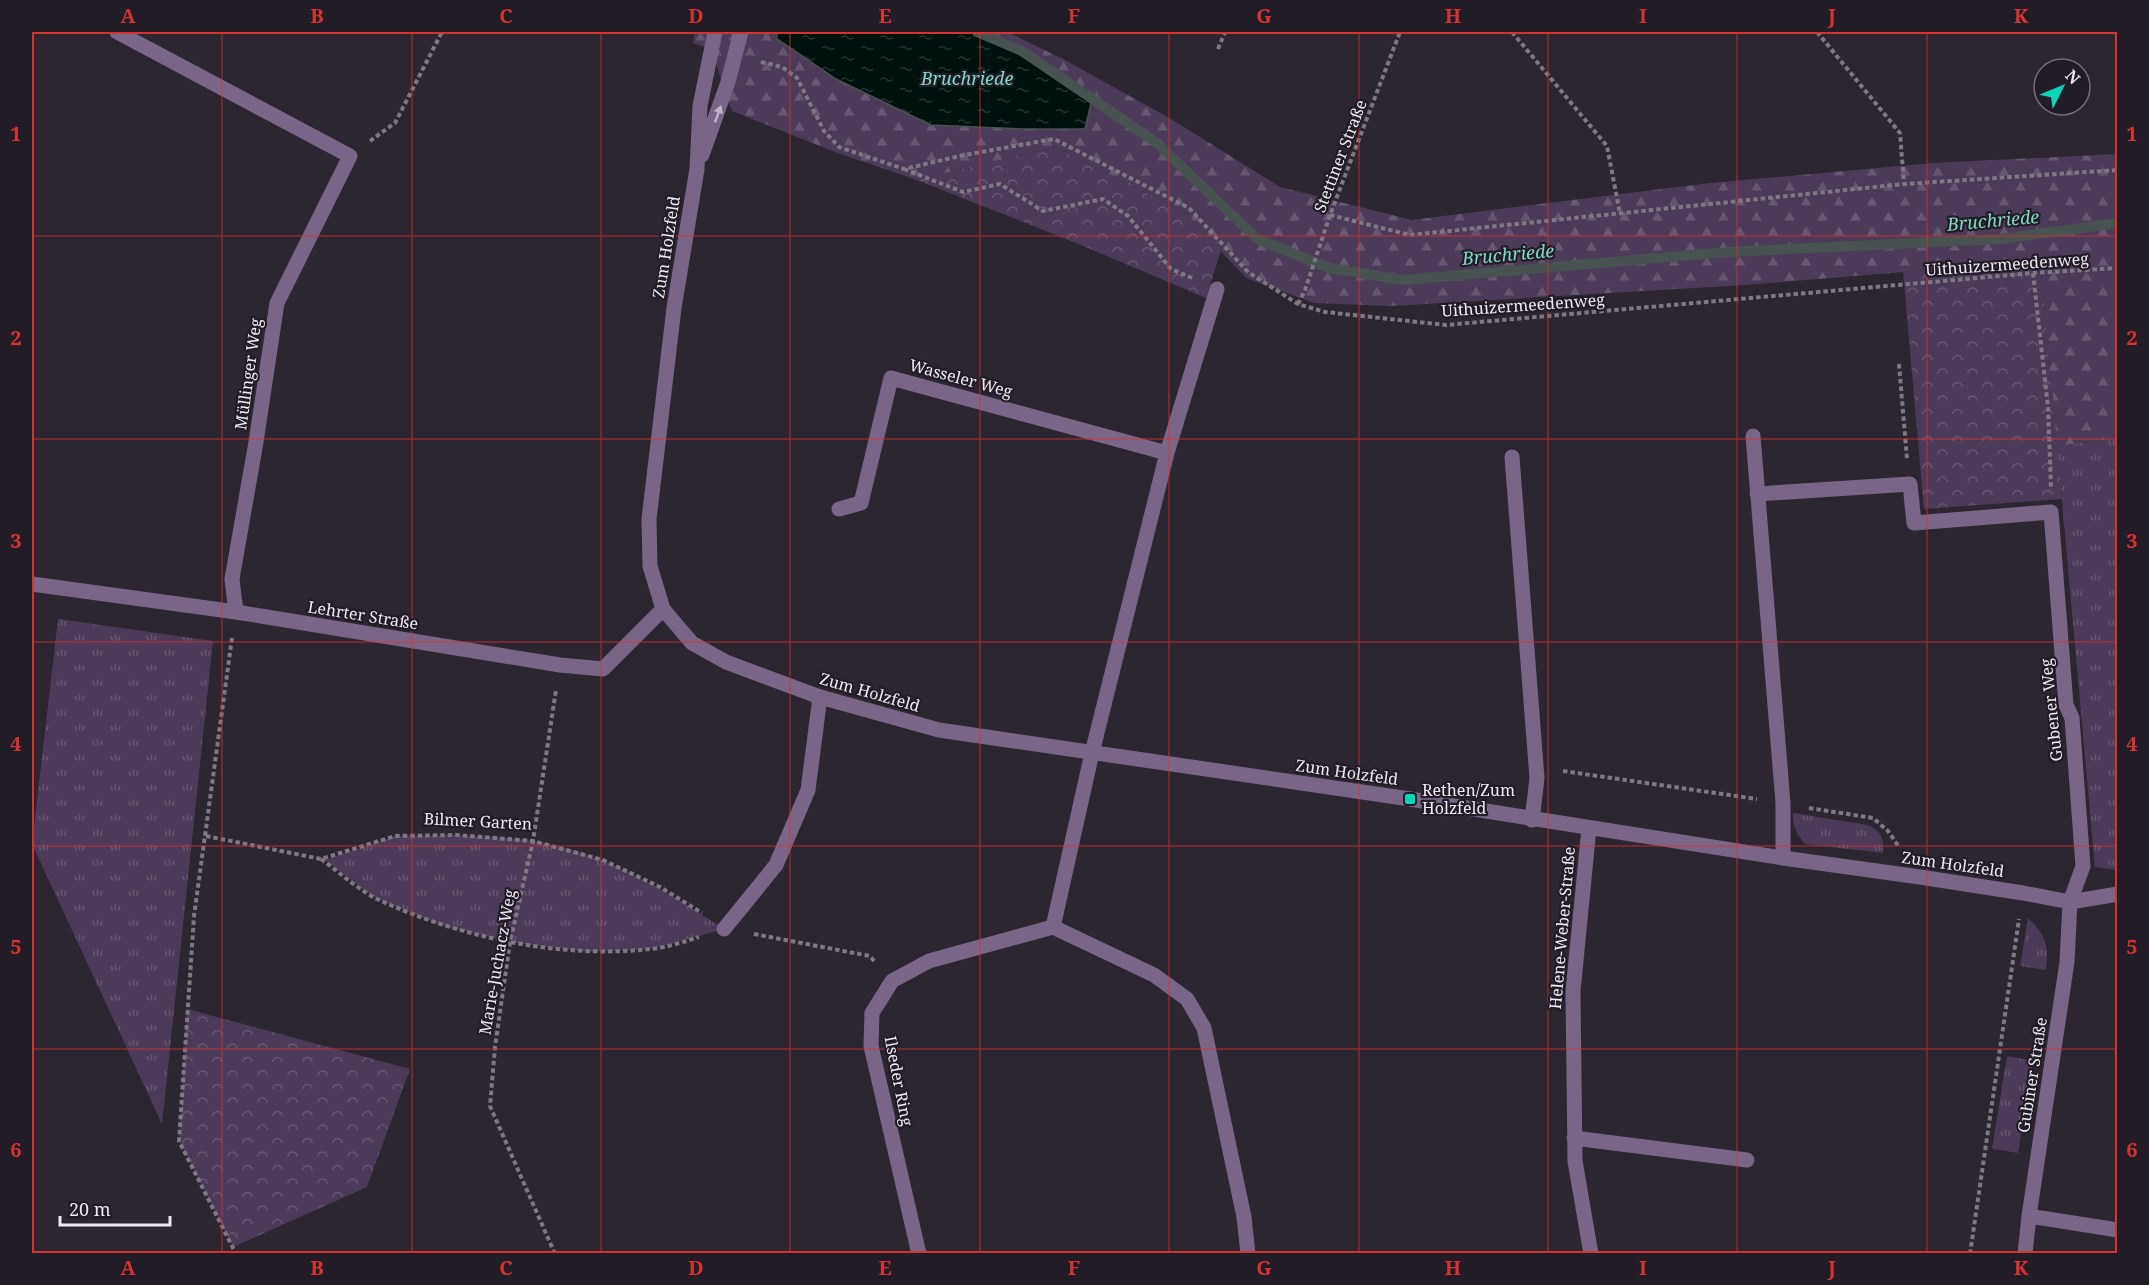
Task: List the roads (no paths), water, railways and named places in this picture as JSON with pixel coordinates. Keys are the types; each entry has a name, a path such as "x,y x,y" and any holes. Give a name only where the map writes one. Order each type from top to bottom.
{"street":[{"name":"Müllinger Weg","path":"117,32 350,156 277,303 232,579 236,612"},
{"name":"Zum Holzfeld","path":"715,32 700,106 697,169 674,308 650,519 650,566 663,609 692,643 726,662 820,697 939,730 1410,799 1532,820 1920,877 2070,902 2118,894"},
{"name":"Zum Holzfeld","path":"697,169 718,113 741,32"},
{"path":"1217,289 1167,453 1092,753 1053,927 1154,975 1187,999 1204,1028 1244,1217 1248,1254"},
{"name":"Wasseler Weg","path":"839,509 861,502 891,378 1167,453"},
{"path":"1753,436 1783,803 1783,858"},
{"path":"1512,458 1538,778 1532,820"},
{"name":"Gubener Weg","path":"1757,495 1910,483 1914,523 2051,512 2066,705 2072,718 2083,866 2070,902"},
{"name":"Lehrter Straße","path":"32,584 236,612 560,665 603,669 663,609"},
{"path":"724,929 776,865 808,790 820,697"},
{"name":"Helene-Weber-Straße","path":"1589,828 1573,991 1575,1161 1591,1254"},
{"name":"Gubiner Straße","path":"2025,1254 2067,962 2070,902"},
{"name":"Ilseder Ring","path":"919,1254 871,1046 872,1013 892,981 929,961 1053,927"},
{"path":"1574,1138 1747,1160"},
{"path":"2029,1216 2118,1230"}],"water":[{"name":"Bruchriede","path":"778,32 977,32 1022,51 1092,99 1085,129 931,125 836,79 776,38"}],"waterway":[{"name":"Bruchriede","path":"977,32 1022,51 1157,143 1257,239 1329,268 1403,280 1728,252 2001,239 2118,223"}],"place":[{"name":"Rethen/Zum Holzfeld","path":"1410,799"}]}
